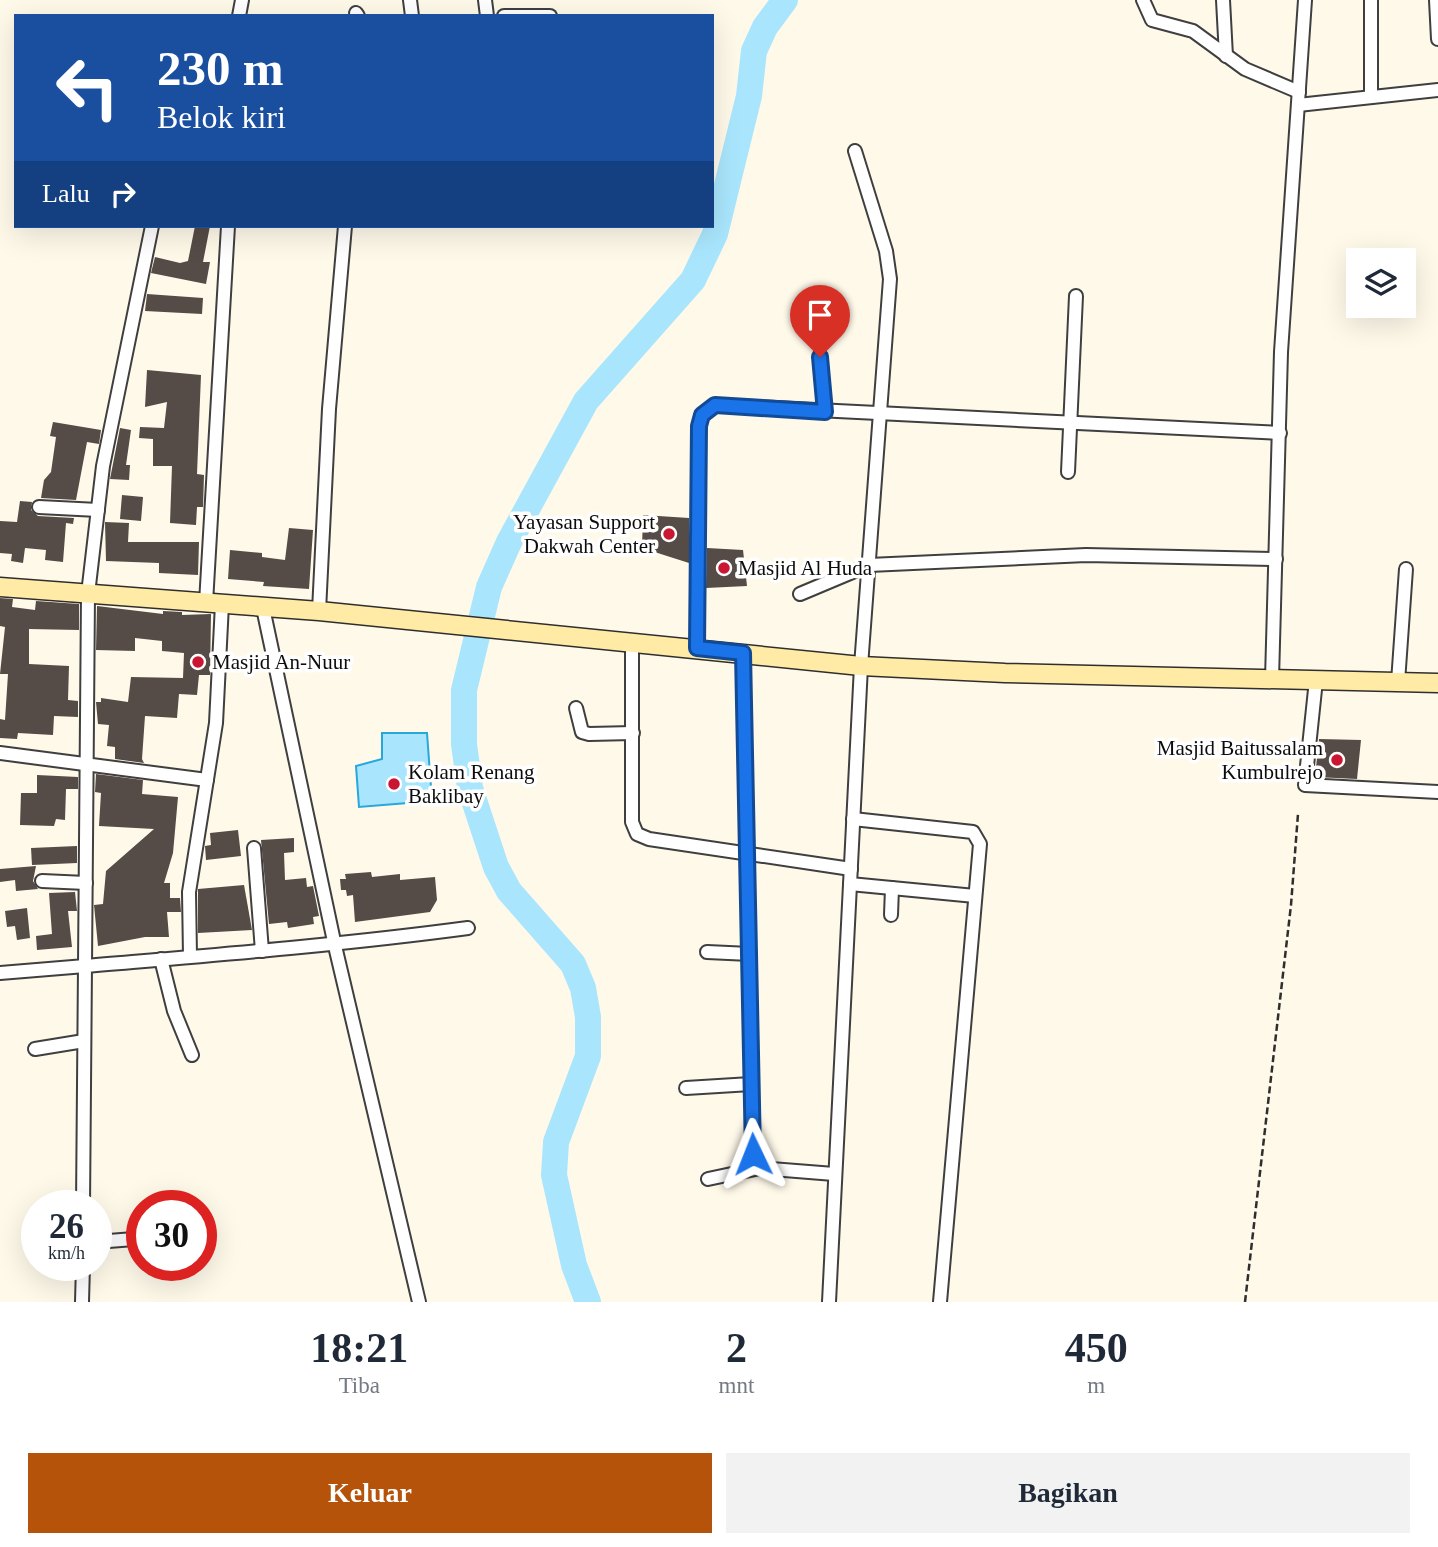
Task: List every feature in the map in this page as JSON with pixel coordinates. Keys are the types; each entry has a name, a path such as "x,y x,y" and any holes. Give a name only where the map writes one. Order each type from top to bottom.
{"main road":[{"path":"0,587 319,611 861,666 992,673 1438,683"}],"street":[{"path":"1143,0 1152,20 1193,31 1226,56 1298,99 1371,97 1438,90"},
{"path":"1223,0 1226,56"},
{"path":"1272,679 1281,352 1305,0"},
{"path":"1371,0 1371,97"},
{"path":"1436,0 1438,39"},
{"path":"828,1302 861,666 889,296 889,264 855,150"},
{"path":"83,1190 88,594 98,510 127,340 152,228"},
{"path":"190,956 189,892 219,691 214,604 228,228"},
{"path":"319,611 329,409 345,228"},
{"path":"1068,472 1076,296"},
{"path":"820,357 825,412"},
{"path":"697,648 697,478 702,415 715,405 1280,433"},
{"path":"39,507 98,510"},
{"path":"800,594 869,565 1086,555 1276,559"},
{"path":"1398,682 1406,569"},
{"path":"263,608 335,946 419,1302"},
{"path":"632,642 632,822 637,834 649,839 851,869"},
{"path":"743,653 753,1158 760,1168"},
{"path":"1316,680 1305,785 1438,792"},
{"path":"576,708 582,732 633,733"},
{"path":"0,754 207,780"},
{"path":"853,819 977,834 981,844 940,1302"},
{"path":"254,848 262,951"},
{"path":"42,881 86,883"},
{"path":"850,884 975,896"},
{"path":"891,915 892,888"},
{"path":"0,973 335,946 468,928"},
{"path":"706,953 750,954"},
{"path":"161,960 174,1011 192,1055"},
{"path":"35,1049 85,1041"},
{"path":"686,1088 751,1084"},
{"path":"708,1179 760,1168 834,1174"},
{"path":"82,1302 83,1281"}],"path":[{"path":"1245,1302 1292,905 1298,814"}],"water":[{"name":"Kolam Renang Baklibay","path":"382,733 427,733 432,801 359,807 356,766 382,759"}],"building":[{"path":"195,228 210,228 203,262 210,262 206,284 151,273 155,257 180,263 188,261"},
{"path":"147,294 203,298 202,314 145,311"},
{"path":"147,370 201,375 197,474 204,475 203,507 197,507 196,525 170,523 172,466 153,466 153,439 139,438 140,427 164,428 167,402 145,407"},
{"path":"53,422 101,430 99,444 87,442 76,500 41,498 44,480 51,472 56,437 50,436"},
{"path":"120,428 131,430 126,465 130,465 129,480 110,479"},
{"path":"122,495 143,497 141,521 120,519"},
{"path":"20,501 32,502 31,510 38,516 74,518 73,524 66,523 63,562 45,560 46,550 25,548 23,563 11,561 12,554 0,553 0,521 17,522"},
{"name":"Yayasan Support Dakwah Center","path":"643,515 689,518 689,563 642,548"},
{"path":"105,522 129,523 128,542 199,542 198,575 159,573 159,563 106,561"},
{"path":"289,528 313,530 309,589 263,586 264,582 228,579 230,550 262,553 262,557 285,560"},
{"name":"Masjid Al Huda","path":"707,548 743,550 747,586 706,588"},
{"path":"0,598 13,599 12,607 35,610 36,601 79,604 79,630 29,629 29,664 69,666 68,700 78,701 78,717 54,716 53,735 18,733 17,739 0,738 0,719 5,720 8,674 0,674 5,627 0,626"},
{"path":"97,606 163,614 163,611 182,612 182,615 211,614 210,675 199,675 197,695 179,694 177,718 145,716 144,763 115,759 115,747 107,746 109,725 98,724 96,702 101,702 101,698 128,702 131,677 183,678 184,653 162,651 162,641 135,638 135,651 96,650"},
{"name":"Masjid Baitussalam Kumbulrejo","path":"1319,739 1361,740 1357,779 1315,777"},
{"path":"96,774 143,780 142,794 178,797 173,853 164,883 170,883 170,898 180,898 181,912 167,912 169,937 145,937 98,946 94,905 103,904 106,871 154,829 99,826 101,793 95,792"},
{"path":"37,775 78,777 78,789 66,789 65,820 56,819 54,826 20,825 21,793 37,793"},
{"path":"238,830 241,856 206,860 205,846 211,845 210,833"},
{"path":"294,838 294,852 284,853 285,880 306,878 307,887 313,886 319,916 313,917 314,924 288,928 287,922 269,924 261,840"},
{"path":"77,846 77,863 32,865 31,848"},
{"path":"36,866 33,881 38,889 16,891 15,880 0,882 0,869"},
{"path":"371,872 372,877 400,874 400,880 435,877 437,900 430,912 355,922 353,895 347,896 346,890 341,890 340,879 346,879 345,874"},
{"path":"244,885 252,930 198,933 198,889"},
{"path":"75,892 77,911 68,911 72,947 37,950 36,936 52,934 49,893"},
{"path":"27,908 30,938 17,940 15,926 7,927 5,911"}],"waterway":[{"path":"588,1302 574,1265 554,1175 556,1142 588,1056 588,1017 583,988 573,964 509,891 496,867 470,788 464,744 464,690 489,587 509,542 586,401 693,280 715,234 749,96 754,51 765,27 785,0"}],"place":[{"name":"Yayasan Support Dakwah Center","path":"669,534"},
{"name":"Masjid Al Huda","path":"724,568"},
{"name":"Masjid An-Nuur","path":"198,662"},
{"name":"Masjid Baitussalam Kumbulrejo","path":"1337,760"},
{"name":"Kolam Renang Baklibay","path":"394,784"}],"route":[{"path":"753,1154 750,894 743,653 697,648 699,426 702,415 715,405 825,412 820,357"}]}
